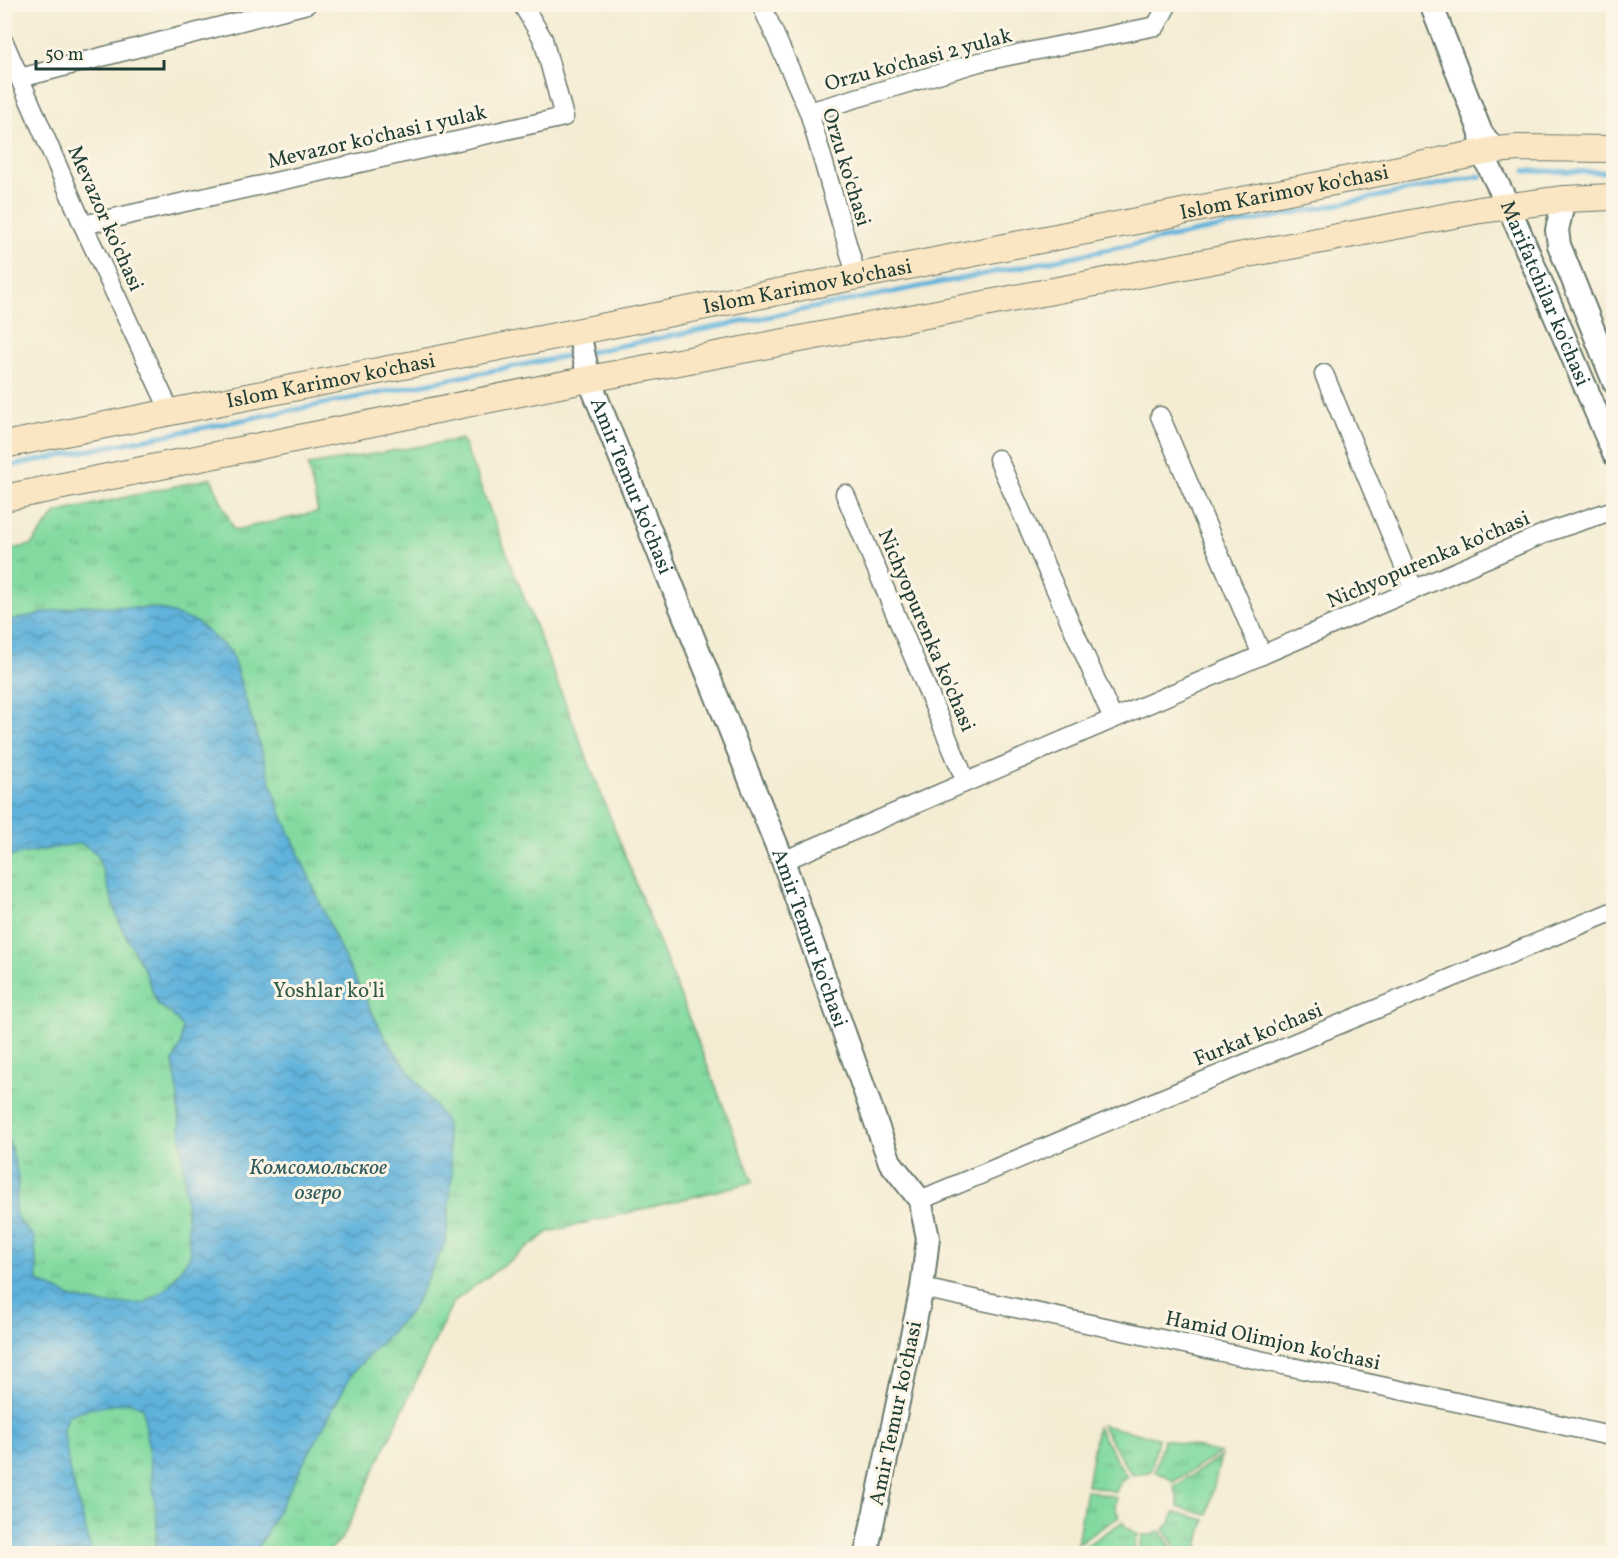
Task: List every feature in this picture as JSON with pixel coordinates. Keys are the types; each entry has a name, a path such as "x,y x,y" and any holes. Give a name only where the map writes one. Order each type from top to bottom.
{"main road":[{"name":"Islom Karimov ko'chasi","path":"4,445 857,278 1486,145 1614,149"},
{"path":"4,498 589,380 1508,206 1564,199 1614,197"}],"street":[{"path":"20,78 307,4"},
{"name":"Mevazor ko'chasi 1 yulak","path":"83,225 564,117 543,39 522,4"},
{"name":"Orzu ko'chasi","path":"761,4 809,112 857,278"},
{"name":"Orzu ko'chasi 2 yulak","path":"809,112 979,62 1156,26 1168,4"},
{"name":"Marifatchilar ko'chasi","path":"1431,4 1508,206 1614,454"},
{"name":"Mevazor ko'chasi","path":"4,42 83,225 170,411"},
{"name":"Marifatchilar ko'chasi","path":"1564,199 1557,230 1559,245 1614,382"},
{"name":"Amir Temur ko'chasi","path":"579,333 589,380 783,861 890,1162 920,1200 928,1238 922,1288 866,1554"},
{"path":"1324,374 1414,590"},
{"path":"1160,416 1262,655"},
{"path":"998,459 1113,719"},
{"name":"Nichyopurenka ko'chasi","path":"845,494 966,782"},
{"name":"Nichyopurenka ko'chasi","path":"783,861 1548,532 1614,510"},
{"name":"Furkat ko'chasi","path":"920,1200 1614,911"},
{"name":"Hamid Olimjon ko'chasi","path":"922,1288 1614,1437"}],"green space":[{"name":"Yoshlar ko'li","path":"462,439 753,1182 549,1232 453,1302 343,1537 327,1553 5,1554 5,550 31,545 56,513 211,478 234,530 318,512 308,465"},
{"path":"1101,1425 1158,1438 1151,1471 1132,1475"},
{"path":"1097,1427 1127,1477 1120,1483 1116,1492 1087,1485"},
{"path":"1163,1439 1220,1453 1173,1482 1166,1476 1155,1472"},
{"path":"1221,1456 1207,1515 1178,1507 1174,1487"},
{"path":"1086,1490 1116,1497 1115,1507 1119,1517 1077,1544"},
{"path":"1175,1512 1205,1520 1196,1553 1179,1553 1164,1529 1171,1522"},
{"path":"1122,1522 1128,1529 1138,1534 1133,1553 1077,1553 1079,1550"},
{"path":"1161,1531 1175,1553 1138,1553 1143,1535 1152,1535"}],"water":[{"name":"Комсомольское озеро","path":"82,605 160,609 196,622 231,652 279,808 341,951 385,1038 445,1120 452,1174 446,1241 412,1310 353,1372 255,1553 156,1553 157,1519 143,1408 130,1402 87,1409 68,1415 63,1429 70,1472 92,1553 5,1553 5,1131 18,1175 16,1216 34,1236 38,1281 75,1299 104,1304 145,1303 168,1287 190,1256 177,1085 173,1062 181,1044 182,1027 170,1012 158,1005 143,967 121,927 97,854 81,843 5,857 5,621"}],"waterway":[{"path":"1525,171 1614,172"},
{"path":"589,352 1481,176"},
{"path":"4,467 577,354"}]}
